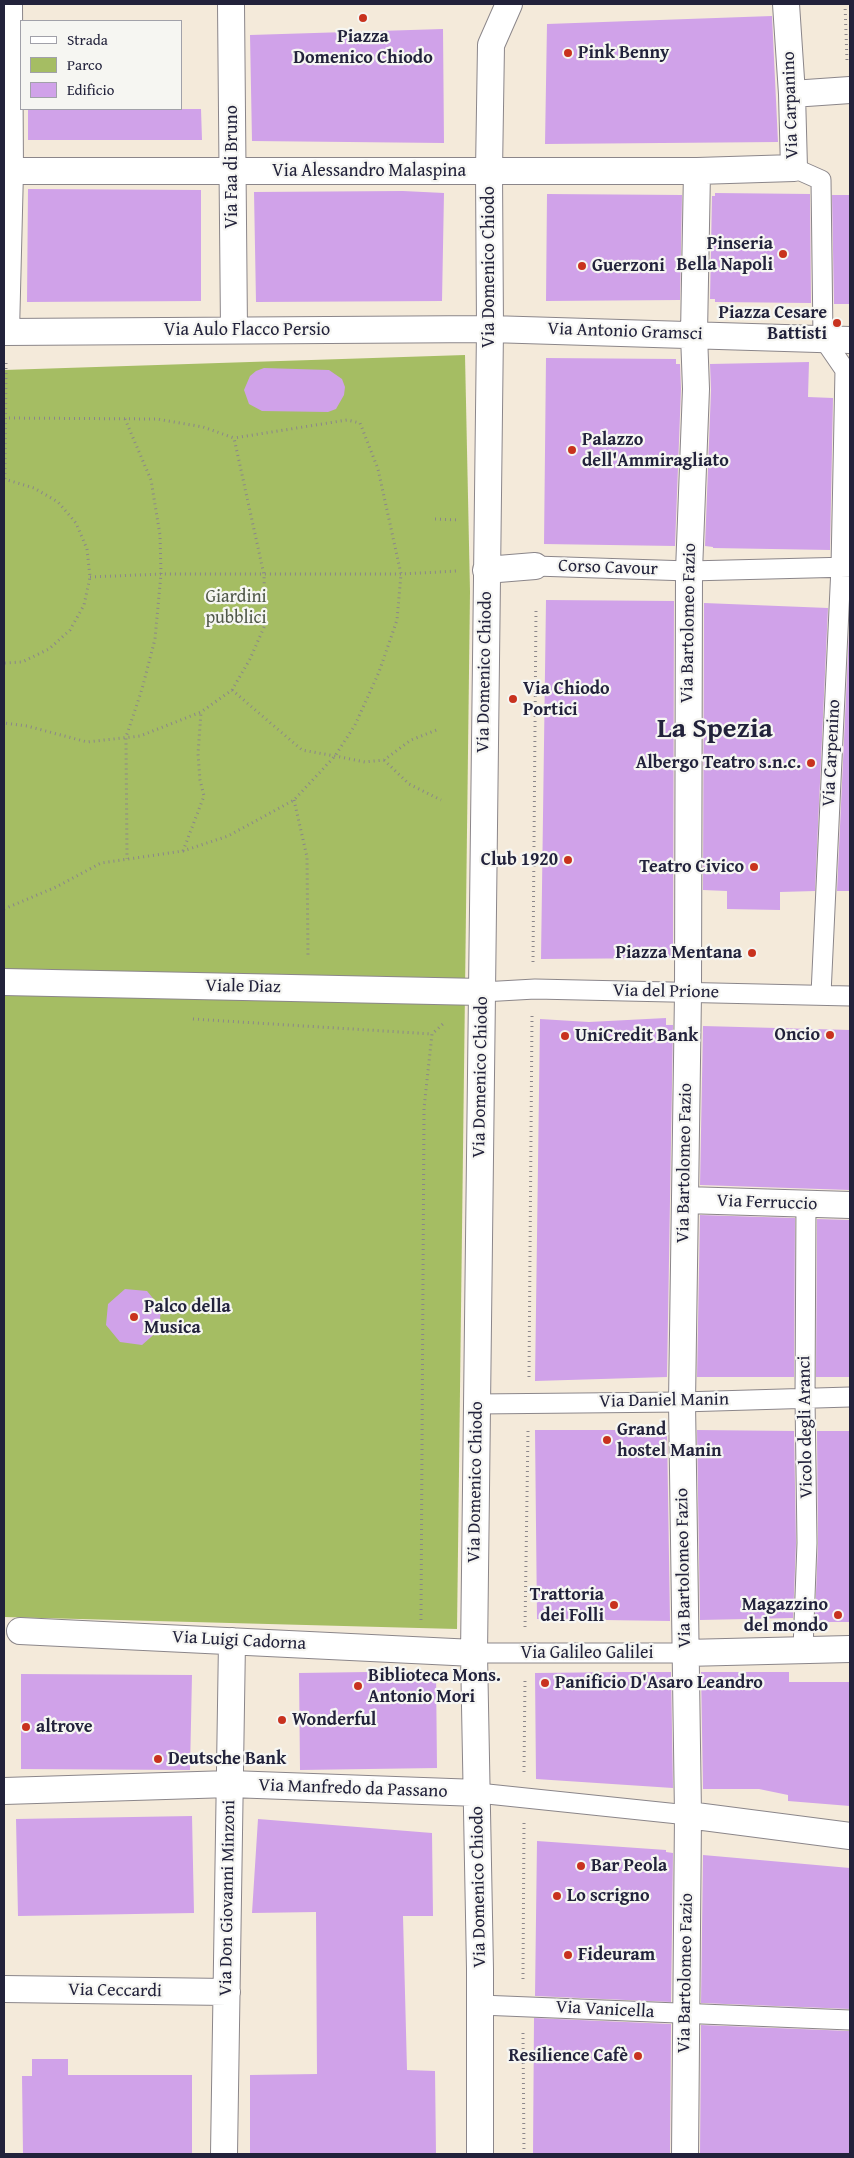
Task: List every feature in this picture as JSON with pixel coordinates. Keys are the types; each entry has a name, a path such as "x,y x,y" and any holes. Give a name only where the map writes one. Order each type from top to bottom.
{"street":[{"path":"5,332 9,4"},
{"name":"Via Faa di Bruno","path":"234,330 232,171 237,4"},
{"name":"Via Domenico Chiodo","path":"480,2154 478,1793 474,1653 490,328 488,171 491,45 510,4"},
{"name":"Via Carpanino","path":"786,4 792,94 794,168 821,180 823,338"},
{"path":"792,94 849,79"},
{"name":"Via Alessandro Malaspina","path":"7,171 697,171 794,168"},
{"name":"Via Bartolomeo Fazio","path":"685,2154 688,1815 682,1402 688,993 688,571 696,389 694,334 697,171"},
{"name":"Via Antonio Gramsci","path":"490,328 850,340"},
{"name":"Via Aulo Flacco Persio","path":"5,332 490,328"},
{"name":"Via Carpenino","path":"821,994 846,567 845,370 823,338"},
{"name":"Corso Cavour","path":"486,570 535,566 688,571 846,567"},
{"name":"Viale Diaz","path":"4,982 482,992"},
{"name":"Via del Prione","path":"482,992 535,989 850,996"},
{"name":"Via Ferruccio","path":"684,1200 850,1205"},
{"name":"Vicolo degli Aranci","path":"803,1649 807,1543 805,1398 806,1204"},
{"name":"Via Daniel Manin","path":"477,1404 682,1402 850,1397"},
{"name":"Via Luigi Cadorna","path":"12,1631 474,1653"},
{"name":"Via Don Giovanni Minzoni","path":"224,2154 232,1641"},
{"name":"Via Galileo Galilei","path":"474,1653 685,1654 850,1649"},
{"name":"Via Manfredo da Passano","path":"4,1791 230,1784 478,1793 688,1815 850,1836"},
{"name":"Via Ceccardi","path":"4,1989 227,1992"},
{"name":"Via Vanicella","path":"480,2005 850,2020"}],"path":[{"path":"844,4 849,79"},
{"path":"4,663 22,662 49,650 70,630 84,605 90,577 87,549 76,523 58,502 34,488 5,479 5,332"},
{"path":"4,909 56,887 101,863 183,851 228,836 294,800 335,756 355,724 379,672 397,620 401,574 378,469 360,423 347,420 234,438 203,427 157,418 5,417"},
{"path":"125,419 151,480 160,535 161,574 155,639 142,689 126,737 127,859"},
{"path":"4,723 27,726 87,742 140,736 201,712 232,690 250,659 265,625 264,575 234,438"},
{"path":"435,519 459,520"},
{"path":"90,577 161,574 434,573"},
{"path":"232,690 302,750 365,762 384,760 411,740 439,729"},
{"path":"183,851 204,796 200,780 198,754 201,712"},
{"path":"384,760 409,784 441,800"},
{"path":"294,800 306,857 308,939 306,988"},
{"path":"187,1018 432,1034"},
{"path":"420,1650 424,1108 432,1034 446,1022"}],"green space":[{"name":"Giardini pubblici","path":"465,355 470,592 457,1629 4,1617 4,370"}],"building":[{"path":"772,16 778,142 545,144 547,24"},
{"path":"443,29 444,143 252,141 250,35"},
{"path":"201,109 202,140 28,140 28,110"},
{"path":"28,189 201,190 201,301 27,302"},
{"path":"403,191 444,193 442,301 256,302 254,192"},
{"path":"715,193 810,194 811,303 715,302 715,299 710,299 712,196 715,196"},
{"path":"547,194 682,195 680,300 546,301"},
{"path":"832,195 850,195 850,304 834,304"},
{"name":"Palazzo dell'Ammiragliato","path":"546,358 676,359 676,364 680,364 681,389 675,546 544,544"},
{"path":"809,362 808,397 833,398 830,550 713,548 705,546 711,390 710,364"},
{"path":"264,368 329,370 342,379 345,387 344,395 336,409 328,412 262,411 249,404 244,390 250,376"},
{"path":"546,600 674,601 673,958 541,959"},
{"path":"704,603 828,608 815,891 780,892 780,910 727,909 727,891 703,890"},
{"path":"850,610 850,891 837,891"},
{"path":"666,1018 666,1025 673,1025 667,1377 535,1381 540,1019 589,1022"},
{"path":"703,1026 850,1030 850,1190 700,1185"},
{"path":"700,1215 795,1218 794,1377 697,1377"},
{"path":"817,1219 850,1220 850,1377 816,1377"},
{"name":"Palco della Musica","path":"125,1289 147,1291 161,1308 159,1330 142,1345 120,1342 106,1325 108,1304"},
{"path":"535,1430 667,1430 670,1621 537,1619"},
{"path":"697,1430 794,1431 796,1543 793,1618 700,1620"},
{"path":"817,1431 850,1431 850,1622 819,1622 819,1618 815,1618 818,1543"},
{"path":"436,1671 437,1768 300,1770 299,1673"},
{"path":"671,1672 673,1788 536,1779 535,1673"},
{"path":"701,1672 789,1672 789,1682 850,1682 850,1806 788,1801 788,1795 759,1789 703,1789"},
{"path":"21,1674 192,1675 190,1770 21,1769"},
{"path":"192,1816 194,1913 18,1916 16,1819"},
{"path":"258,1819 432,1833 433,1916 403,1916 407,2070 435,2071 436,2154 250,2154 250,2075 317,2074 316,1912 252,1913"},
{"path":"537,1841 666,1850 666,1852 673,1853 671,2002 535,1996"},
{"path":"703,1855 850,1868 850,2009 701,2003"},
{"path":"534,2018 671,2024 670,2154 533,2154"},
{"path":"701,2025 850,2031 850,2154 700,2154"},
{"path":"32,2059 68,2059 68,2075 192,2075 192,2154 23,2154 22,2076 32,2076"}],"place":[{"name":"Piazza Domenico Chiodo","path":"363,18"},
{"name":"Pink Benny","path":"568,53"},
{"name":"Pinseria Bella Napoli","path":"783,254"},
{"name":"Guerzoni","path":"582,266"},
{"name":"Piazza Cesare Battisti","path":"837,323"},
{"name":"Palazzo dell'Ammiragliato","path":"572,450"},
{"name":"Via Chiodo Portici","path":"513,699"},
{"name":"Albergo Teatro s.n.c.","path":"811,763"},
{"name":"Club 1920","path":"568,860"},
{"name":"Teatro Civico","path":"754,867"},
{"name":"Piazza Mentana","path":"752,953"},
{"name":"Oncio","path":"830,1035"},
{"name":"UniCredit Bank","path":"565,1036"},
{"name":"Palco della Musica","path":"134,1317"},
{"name":"Grand hostel Manin","path":"607,1440"},
{"name":"Trattoria dei Folli","path":"614,1605"},
{"name":"Magazzino del mondo","path":"838,1615"},
{"name":"Panificio D'Asaro Leandro","path":"545,1683"},
{"name":"Biblioteca Mons. Antonio Mori","path":"358,1686"},
{"name":"Wonderful","path":"282,1720"},
{"name":"altrove","path":"26,1727"},
{"name":"Deutsche Bank","path":"158,1759"},
{"name":"Bar Peola","path":"581,1866"},
{"name":"Lo scrigno","path":"557,1896"},
{"name":"Fideuram","path":"568,1955"},
{"name":"Resilience Cafè","path":"638,2056"}],"district":[{"name":"La Spezia","path":"715,730"}]}
